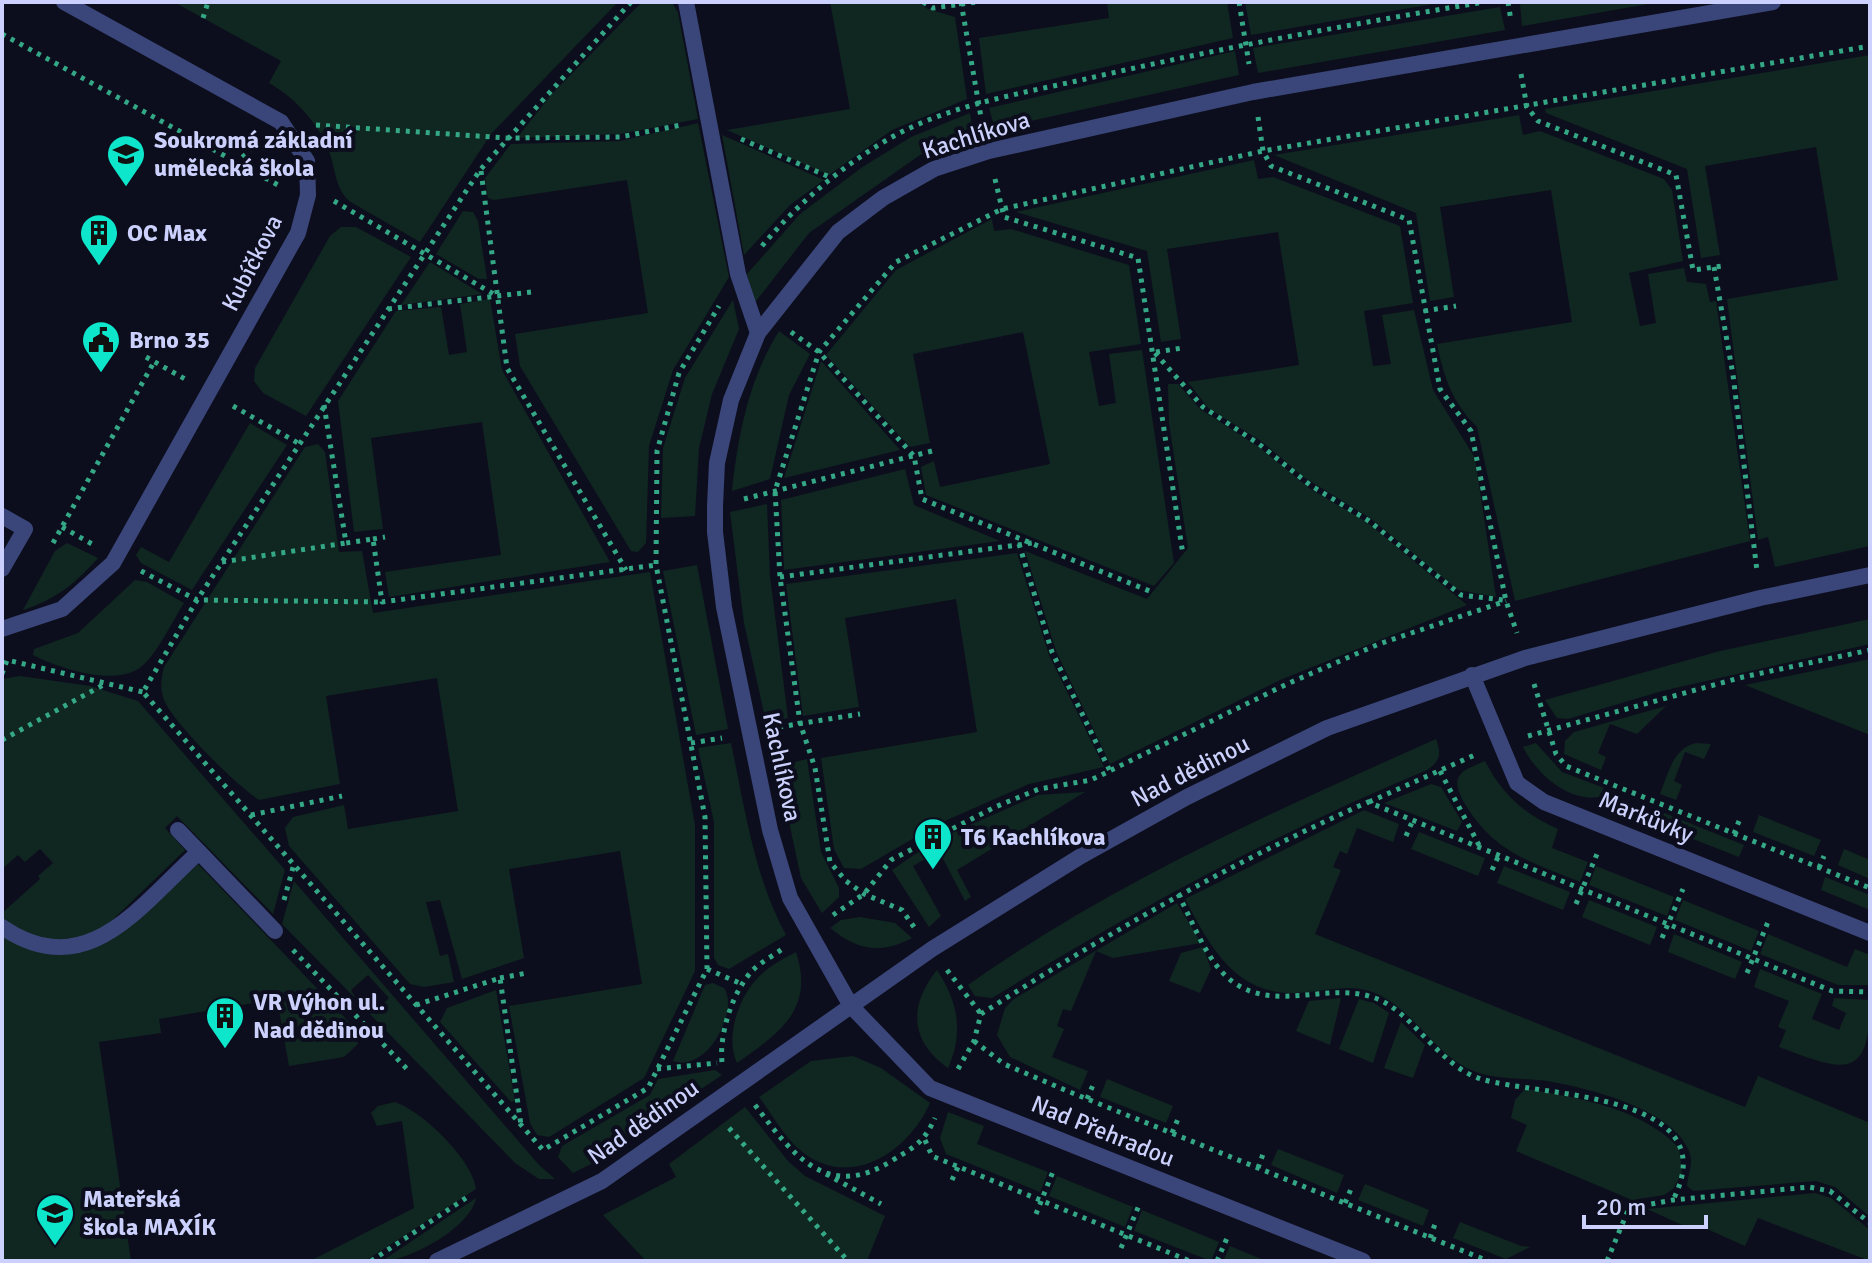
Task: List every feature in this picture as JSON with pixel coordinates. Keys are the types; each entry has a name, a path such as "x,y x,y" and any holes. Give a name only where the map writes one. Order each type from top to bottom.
{"street":[{"name":"Kubíčkova","path":"2,629 62,609 113,563 298,233 308,195 307,161 281,122 64,2"},
{"path":"686,2 738,274 758,333"},
{"name":"Kachlíkova","path":"851,1006 790,898 770,830 724,607 715,532 717,463 726,421 758,333 838,232 883,198 934,169 975,156 1253,92 1773,2"},
{"path":"2,516 25,529 2,569"},
{"name":"Nad dědinou","path":"437,1261 602,1181 939,945 1081,856 1187,797 1327,728 1525,658 1760,598 1870,575"},
{"name":"Markůvky","path":"1472,675 1517,783 1544,802 1870,933"},
{"path":"178,830 275,931"},
{"path":"2,927 38,945 84,946 104,938 199,852"},
{"name":"Nad Přehradou","path":"851,1006 930,1088 1363,1261"}],"path":[{"path":"203,18 208,2"},
{"path":"143,692 197,600 298,443 480,170 631,2"},
{"path":"923,2 933,8 977,2"},
{"path":"961,3 977,104"},
{"path":"2,34 235,164 308,195 334,201 497,296"},
{"path":"864,894 846,881 830,862 815,768 800,723 780,577 775,491 819,352 896,262 1002,209 1263,151 1870,46"},
{"path":"1527,107 1538,121 1676,175 1693,270 1722,266"},
{"path":"235,164 281,122 507,138 620,137 710,123 832,178"},
{"path":"1263,151 1271,166 1409,220 1440,389 1471,431 1506,601 1556,754 1566,766 1870,888"},
{"path":"480,170 507,368 626,570"},
{"path":"1002,209 1004,217 1138,258 1155,353 1183,555"},
{"path":"1714,267 1733,375 1760,598"},
{"path":"2,674 7,660 143,692 543,1150 648,1088 707,969 705,817 656,565 657,451 679,373 738,274"},
{"path":"387,310 531,292"},
{"path":"1424,311 1456,306"},
{"path":"769,317 819,352 914,456 922,499 1152,592"},
{"path":"1155,353 1182,348"},
{"path":"1155,353 1203,407 1259,444 1310,485 1369,521 1461,595 1506,601"},
{"path":"47,553 154,362"},
{"path":"210,393 298,443"},
{"path":"324,404 346,543"},
{"path":"715,506 932,451"},
{"path":"222,562 385,537"},
{"path":"373,539 382,602"},
{"path":"780,577 1033,543"},
{"path":"1019,544 1052,652 1110,771"},
{"path":"197,600 382,602 656,565"},
{"path":"881,1204 791,1152 722,1061 729,1015 751,971 864,894 891,860 970,819 1039,789 1091,780 1287,684 1379,644 1506,601"},
{"path":"823,1173 849,1177 883,1166 925,1140 974,1041 981,1014 1073,955 1178,894 1274,844 1499,746 1548,728 1743,677 1870,650"},
{"path":"2,740 106,683"},
{"path":"1440,771 1481,848"},
{"path":"250,816 342,796"},
{"path":"1368,802 1832,991 1870,992"},
{"path":"1406,836 1413,820"},
{"path":"1734,834 1739,821"},
{"path":"1576,904 1607,827"},
{"path":"1492,870 1499,855"},
{"path":"1819,868 1824,856"},
{"path":"1662,938 1694,862"},
{"path":"294,864 275,931 408,1070"},
{"path":"1178,894 1214,961 1233,982 1289,998 1356,993 1379,998 1459,1068 1481,1079 1555,1089 1650,1118 1678,1139 1685,1155 1683,1181 1673,1200"},
{"path":"1747,973 1779,896"},
{"path":"707,969 744,985"},
{"path":"416,1005 500,978 527,973"},
{"path":"500,978 522,1126"},
{"path":"974,1041 1004,1064 1488,1261"},
{"path":"657,1069 697,1067 722,1061"},
{"path":"1087,1099 1093,1085"},
{"path":"708,1106 848,1261"},
{"path":"1172,1133 1178,1119"},
{"path":"925,1140 932,1156 1190,1261"},
{"path":"1036,1214 1066,1142"},
{"path":"1258,1168 1263,1154"},
{"path":"952,1180 958,1167"},
{"path":"1121,1248 1151,1177"},
{"path":"1607,1261 1629,1208 1673,1200 1809,1187 1830,1191 1870,1223"},
{"path":"1345,1203 1351,1189"},
{"path":"371,1261 466,1198"},
{"path":"1430,1238 1435,1224"}],"green space":[{"path":"174,2 618,2 491,134 420,242 344,196 326,143 313,123 289,96 269,83 281,61"},
{"path":"642,2 672,2 678,13 698,119 620,134 517,138 551,95"},
{"path":"830,2 917,2 928,9 955,17 967,99 892,130 829,175 727,130 850,109"},
{"path":"1107,2 1227,2 1233,38 986,94 979,38 1109,18"},
{"path":"1245,2 1445,2 1251,35"},
{"path":"1660,2 1522,26 1520,4"},
{"path":"1500,7 1505,30 1258,73 1253,48"},
{"path":"1235,51 1239,75 995,129 989,108"},
{"path":"1870,55 1870,546 1775,567 1768,537 1758,540 1727,299 1838,280 1816,147 1705,166 1720,255 1701,258 1687,169 1546,113 1545,109"},
{"path":"970,113 974,137 920,155 809,233 753,305 747,274 800,214 861,168 911,137"},
{"path":"1519,115 1523,135 1540,131 1664,179 1672,190 1683,261 1629,273 1640,326 1656,323 1648,274 1684,268 1687,282 1706,284 1710,302 1716,301 1750,541 1515,601 1477,427 1450,389 1437,344 1572,322 1551,190 1440,207 1454,297 1430,301 1416,213 1274,155"},
{"path":"698,123 729,277 673,370 649,446 646,543 638,552 631,551 520,366 515,334 648,313 627,180 494,200 488,198 485,178 511,144 620,141"},
{"path":"722,135 824,180 790,205 744,255"},
{"path":"1254,160 1258,179 1273,177 1400,226 1413,303 1364,311 1373,366 1391,364 1382,315 1414,310 1433,390 1475,458 1496,597 1458,590 1370,518 1305,478 1261,441 1208,408 1188,382 1299,365 1278,232 1167,249 1181,339 1161,342 1147,251 1016,212"},
{"path":"463,211 473,212 478,221 487,279 479,279 436,254"},
{"path":"992,219 994,231 1011,229 1129,265 1141,344 1089,352 1099,406 1116,403 1109,354 1142,350 1174,563 1154,586 926,495 921,467 934,461 940,487 1050,464 1023,332 913,354 930,443 910,447 826,355 896,270"},
{"path":"341,227 356,227 411,257 306,416 263,393 254,381 255,368 330,236"},
{"path":"430,262 482,294 401,305"},
{"path":"490,299 502,370 610,562 389,597 385,572 501,555 482,422 371,438 383,529 354,532 338,401 396,311 441,307 449,355 467,352 460,304"},
{"path":"733,300 739,329 712,394 699,448 695,516 661,518 663,448 685,378"},
{"path":"779,331 810,354 789,395 770,479 732,491 746,408 760,368"},
{"path":"821,361 900,450 784,478"},
{"path":"1168,384 1178,384 1200,409 1259,447 1309,488 1368,523 1467,605 1280,680 1110,764 1056,651 1025,551 1147,599 1188,548 1169,423"},
{"path":"250,423 287,445 192,590 141,563 136,555 141,547 169,562"},
{"path":"318,444 325,452 339,552 362,551 373,613 650,572 695,825 695,971 644,1078 549,1137 537,1135 530,1123 509,1006 642,984 620,851 509,869 524,958 462,979 440,900 426,902 440,956 448,954 454,982 424,987 410,984 289,846 285,828 293,817 344,805 348,829 458,811 437,678 326,696 340,784 259,800 195,741 162,695 164,667 305,447"},
{"path":"905,469 914,505 1000,541 784,570 781,500"},
{"path":"767,504 770,576 788,718 766,722 744,623 730,512"},
{"path":"67,543 98,558 64,590 23,610 55,551"},
{"path":"1017,553 1049,655 1104,767 1029,784 938,824 861,869 844,868 834,849 821,758 977,732 956,599 845,618 859,707 803,716 786,584"},
{"path":"697,565 728,729 696,735 663,571"},
{"path":"135,580 147,582 184,603 159,645 142,666 131,672 103,676 72,670 33,655 34,649 78,633"},
{"path":"1870,619 1870,644 1662,691 1568,719 1557,718 1545,700 1720,651"},
{"path":"1870,659 1870,735 1745,685"},
{"path":"20,676 90,686 138,701 285,870 273,914 177,816 165,828 185,850 95,937 58,941 25,933 2,922 2,913 53,863 40,849 25,862 18,855 2,869 2,679"},
{"path":"1666,706 1637,734 1610,724 1598,753 1606,757 1601,770 1564,754 1565,741 1574,732"},
{"path":"1436,739 1439,756 1427,770 1315,820 1205,875 992,998 975,996 968,985 1023,948 1137,881 1315,793"},
{"path":"731,743 758,866 786,935 729,969 718,965 714,958 714,822 698,748"},
{"path":"1536,743 1562,772 1615,792 1601,797 1587,797 1561,788 1539,770 1523,747"},
{"path":"1696,743 1711,744 1704,759 1685,752 1674,781 1682,785 1676,800 1660,794 1677,756"},
{"path":"807,759 821,852 839,888 839,897 822,913 801,878 777,766"},
{"path":"1485,761 1515,802 1558,829 1552,848 1588,862 1580,882 1515,854 1488,834 1476,820 1460,794 1457,781 1463,772"},
{"path":"1431,784 1441,787 1462,822 1457,831 1384,803"},
{"path":"1085,792 957,870 971,897 965,901 939,851 913,866 941,916 929,927 892,870 936,840 1038,795"},
{"path":"1364,810 1399,824 1393,842 1357,828 1347,854 1340,851 1333,867 1341,870 1315,934 1745,1107 1758,1076 1870,1123 1870,1217 1835,1187 1816,1181 1693,1191 1687,1186 1691,1164 1689,1151 1680,1137 1649,1113 1588,1090 1552,1082 1489,1075 1469,1069 1444,1052 1401,1009 1367,990 1343,988 1285,993 1246,981 1231,969 1206,937 1185,899"},
{"path":"1657,810 1744,845 1739,857 1670,830"},
{"path":"1759,815 1821,840 1814,856 1753,832"},
{"path":"1419,832 1485,858 1478,876 1411,849"},
{"path":"1844,849 1870,860 1870,879 1838,865"},
{"path":"198,864 353,1026 358,1044 344,1057 289,1066 277,999 159,1019 161,1033 99,1042 131,1261 2,1261 2,934 20,944 54,951 76,950 96,944 133,923"},
{"path":"1504,866 1570,892 1563,910 1497,883"},
{"path":"1596,866 1674,897 1667,916 1589,885"},
{"path":"1825,877 1870,895 1870,910 1821,890"},
{"path":"294,881 539,1165 555,1179 539,1179 515,1163 365,1009 374,1013 389,998 368,975 351,990 356,999 282,924"},
{"path":"1589,900 1657,927 1650,945 1582,917"},
{"path":"1683,900 1759,931 1751,951 1675,920"},
{"path":"1177,903 1201,943 1113,958 1096,951 1071,1011 1063,1009 1057,1026 1064,1029 1052,1057 1088,1071 1080,1090 1010,1057 997,1035 1005,1008 1014,999"},
{"path":"860,917 895,923 912,938 889,947 869,948 850,941 830,928 841,920"},
{"path":"1674,934 1742,962 1735,979 1668,952"},
{"path":"1768,934 1847,967 1855,949 1870,955 1870,985 1838,985 1760,954"},
{"path":"1203,947 1211,969 1200,993 1169,981 1181,953"},
{"path":"796,952 801,972 797,1005 779,1030 737,1063 732,1040 741,1002 755,980"},
{"path":"1760,969 1822,994 1812,1019 1839,1030 1846,1013 1832,1006 1834,998 1870,1000 1869,1027 1865,1046 1858,1058 1848,1064 1836,1065 1779,1047 1786,1030 1778,1027 1789,1001 1754,987"},
{"path":"937,970 950,994 956,1018 956,1042 948,1068 926,1046 917,1022 921,997"},
{"path":"713,983 724,988 728,997 724,1023 718,1036 698,1057 686,1062 673,1061 705,985"},
{"path":"496,990 515,1101 511,1102 440,1022 447,1008"},
{"path":"1341,998 1330,1045 1296,1031 1309,1001"},
{"path":"1359,999 1374,1003 1389,1013 1373,1063 1339,1049"},
{"path":"1401,1022 1425,1045 1413,1078 1384,1068"},
{"path":"853,1056 881,1068 930,1103 910,1134 881,1158 865,1165 829,1165 811,1158 795,1146 759,1097 811,1061"},
{"path":"715,1070 722,1075 591,1164 573,1173 558,1157 562,1146 650,1095 658,1079"},
{"path":"1107,1079 1173,1106 1166,1123 1100,1097"},
{"path":"1525,1089 1607,1106 1664,1134 1679,1148 1682,1173 1673,1189 1664,1195 1632,1200 1516,1151 1527,1125 1511,1118 1515,1100"},
{"path":"395,1102 419,1115 444,1138 466,1164 476,1189 365,1261 310,1261 414,1208 402,1121 377,1126 371,1113 378,1106"},
{"path":"745,1107 788,1161 805,1176 885,1216 868,1258 870,1261 646,1261 603,1215 676,1177 669,1164"},
{"path":"948,1112 984,1126 977,1144 1048,1172 1040,1192 946,1154 940,1138"},
{"path":"1278,1149 1344,1175 1337,1193 1271,1165"},
{"path":"1057,1176 1133,1207 1125,1227 1049,1196"},
{"path":"1365,1184 1429,1210 1423,1226 1358,1200"},
{"path":"1815,1193 1831,1198 1870,1230 1870,1261 1758,1218 1745,1246 1707,1229 1691,1229 1647,1209"},
{"path":"476,1198 472,1209 451,1231 422,1249 382,1261"},
{"path":"1142,1210 1219,1242 1211,1261 1134,1231"},
{"path":"1460,1222 1530,1247 1506,1259 1453,1238"},
{"path":"1230,1246 1266,1261 1223,1261"}],"place":[{"name":"Soukromá základní umělecká škola","path":"126,188"},
{"name":"OC Max","path":"99,267"},
{"name":"Brno 35","path":"101,374"},
{"name":"T6 Kachlíkova","path":"933,871"},
{"name":"VR Výhon ul. Nad dědinou","path":"225,1050"},
{"name":"Mateřská škola MAXÍK","path":"55,1247"}]}
